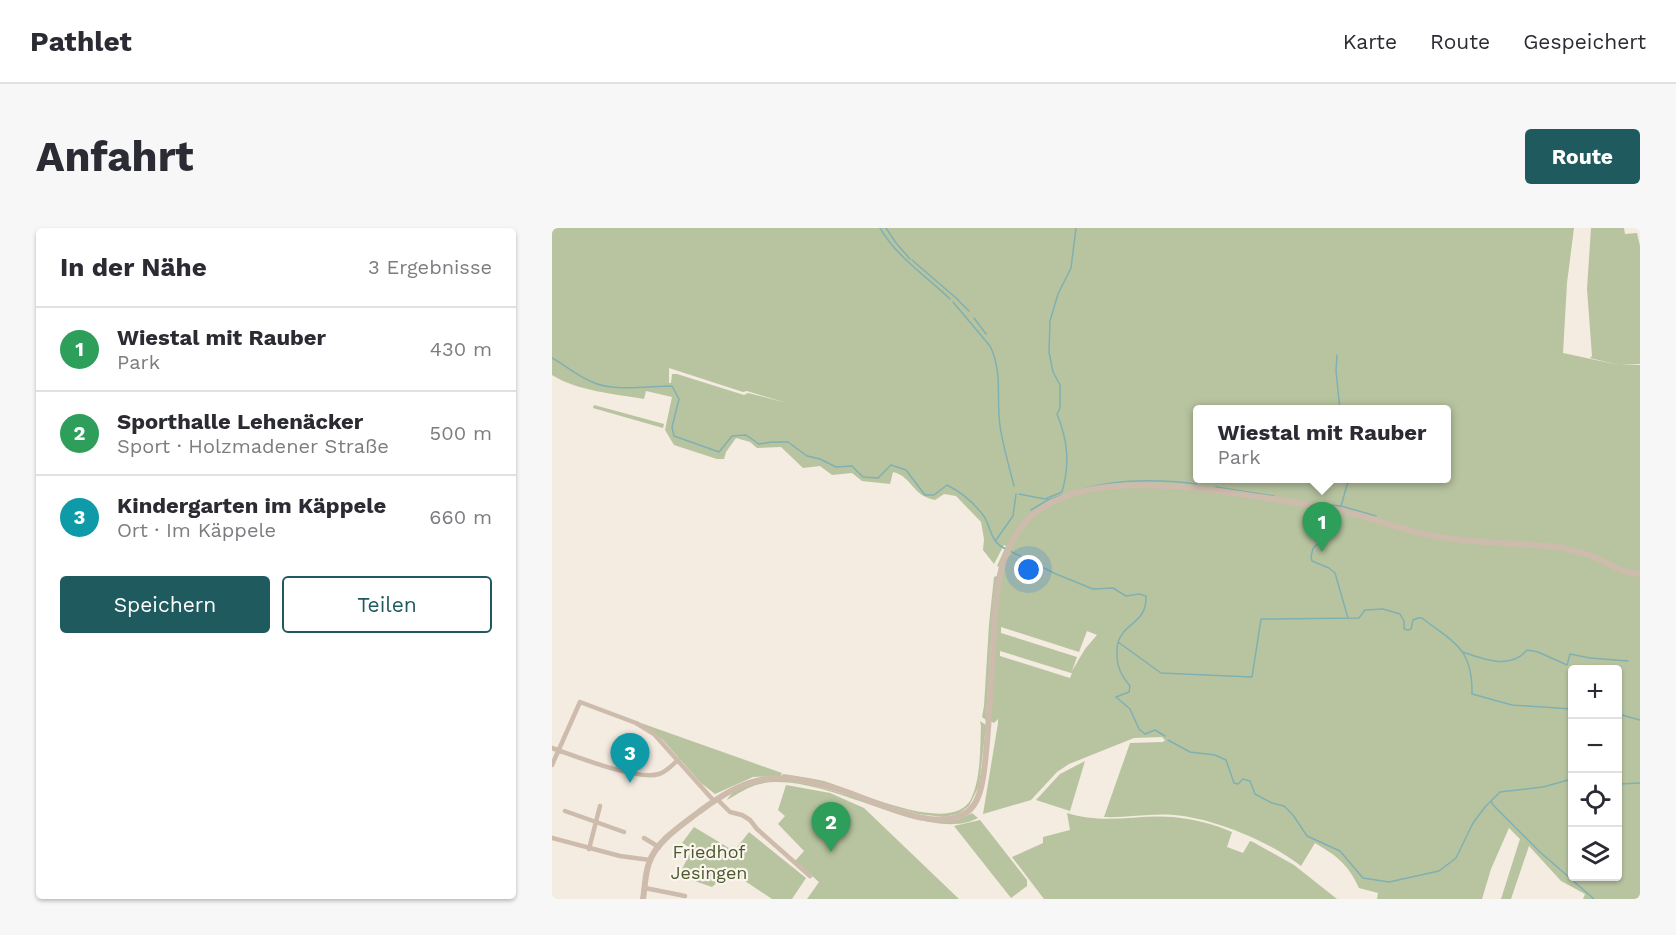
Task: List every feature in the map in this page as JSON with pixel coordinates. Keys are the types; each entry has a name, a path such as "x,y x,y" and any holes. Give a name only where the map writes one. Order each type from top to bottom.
{"street":[{"path":"643,899 650,860 659,847 677,829 716,800 760,779 781,778 821,785 901,812 933,819 956,818 972,808 979,794 984,771 998,588 1009,549 1018,531 1031,517 1064,498 1113,486 1170,485 1204,489 1330,509 1429,535 1494,543 1549,545 1594,557 1621,571 1640,574"},
{"path":"552,765 555,749 580,702 636,723 654,734 716,800 733,814 742,814 750,820 757,829 810,876"},
{"path":"555,749 615,769 646,775 658,775 678,760"},
{"path":"589,849 600,806"},
{"path":"566,812 624,832"},
{"path":"552,838 620,856 650,860"},
{"path":"645,838 659,847"},
{"path":"645,888 685,896"}],"green space":[{"path":"552,228 1574,228 1567,283 1563,353 1619,365 1590,358 1592,356 1587,289 1591,228 1624,228 1625,234 1637,233 1640,246 1640,364 1620,365 1640,365 1640,899 1583,899 1585,894 1561,881 1529,846 1511,899 1501,899 1520,839 1509,828 1491,869 1482,899 1377,899 1378,893 1359,888 1341,861 1315,843 1301,866 1258,840 1206,821 1174,815 1104,817 1130,743 1163,742 1165,740 1162,737 1134,738 1069,764 1057,772 1031,800 983,814 998,723 998,719 994,723 990,721 992,624 986,720 982,717 989,624 994,577 997,576 999,567 997,566 1006,546 1004,545 994,564 983,550 981,522 956,496 944,494 935,500 927,498 900,474 893,472 890,484 862,481 852,473 832,475 820,466 803,468 781,447 757,448 750,442 736,438 724,459 717,459 674,445 665,430 672,397 646,391 644,399 573,385 552,375","holes":["669,368 743,392 747,391 783,402 748,393 744,395 677,374 672,374 671,383 669,383","1001,627 1079,652 1087,631 1097,635 1085,649 1072,671 1077,657 1001,633","1000,651 1072,673 1070,678 1000,656"]},
{"path":"594,405 664,424 663,428 593,408"},
{"path":"980,721 986,725 979,786 969,806 958,814 943,817 918,814 782,776 783,774 824,781 902,808 944,813 960,810 971,799 977,782"},
{"path":"638,722 782,773 780,776 753,777 715,794 701,783 663,740"},
{"path":"1085,761 1070,811 1036,800 1060,774"},
{"path":"781,780 808,784 945,822 958,820 972,813 978,818 957,824 931,822 903,816 813,787 785,782 755,785 727,800 731,794 744,787"},
{"path":"786,785 830,793 864,808 959,899 807,899 819,882 795,861 804,851 778,824 785,816 778,810"},
{"path":"1067,813 1107,819 1173,817 1218,827 1232,832 1227,847 1243,853 1250,841 1253,842 1294,865 1337,899 1044,899 1012,857 1043,843 1043,837 1070,830"},
{"path":"980,820 1027,880 1027,886 1011,898 954,826"},
{"name":"Friedhof Jesingen","path":"694,827 734,851 749,832 806,878 792,899 772,899 730,871 712,887 689,879 680,873 692,849 682,843"}],"waterway":[{"path":"880,228 903,257 950,299"},
{"path":"886,228 910,259"},
{"path":"1019,494 1045,499 1062,492 1065,482 1067,453 1064,434 1057,414 1060,408 1060,385 1053,372 1049,352 1050,321 1058,294 1071,268 1076,228"},
{"path":"912,260 969,311"},
{"path":"953,302 990,346 994,356 998,375 1000,426 1014,486"},
{"path":"974,318 986,334"},
{"path":"1337,355 1339,405"},
{"path":"552,358 581,377 601,385 620,388 672,386 679,399 672,427 674,436 719,452 732,436 746,435 759,444 788,442 807,456 820,459 836,467 852,466 863,477 878,478 891,465 906,470 925,495 934,495 947,485 962,494 975,506 986,520 996,542 1006,549"},
{"path":"1079,490 1093,486 1137,481 1197,484"},
{"path":"1341,506 1348,483"},
{"path":"1216,487 1274,496"},
{"path":"996,540 1013,516 1016,494"},
{"path":"1031,510 1062,495"},
{"path":"1329,505 1376,516"},
{"path":"1335,515 1322,529 1320,542 1313,548 1311,557 1312,561 1335,573 1348,618"},
{"path":"1010,551 1093,589 1113,588 1126,596 1139,594 1146,596 1143,612 1125,630 1118,642 1118,664 1122,676 1130,686 1129,692 1116,697 1130,709 1139,729 1145,734 1155,730 1165,736"},
{"path":"1118,642 1161,673 1252,677 1261,619 1359,618 1365,610 1383,609 1400,614 1404,621 1404,629 1411,629 1413,620 1422,618 1452,641 1465,656 1469,666 1472,694 1512,705 1568,709"},
{"path":"1463,652 1487,660 1505,661 1513,660 1527,650 1538,652 1567,665 1570,654 1628,661"},
{"path":"1622,715 1640,720"},
{"path":"1168,740 1190,752 1215,755 1226,760 1234,783 1238,784 1243,779 1250,781 1255,794 1272,803 1284,806 1307,836 1340,851 1363,878 1389,882 1439,871 1456,858 1473,823 1500,792 1543,787 1568,780"},
{"path":"1622,784 1640,783"},
{"path":"1491,801 1540,852 1594,899"}],"place":[{"name":"Wiestal mit Rauber","path":"1322,552"},
{"name":"Kindergarten im Käppele","path":"630,783"},
{"name":"Sporthalle Lehenäcker","path":"831,852"}]}
